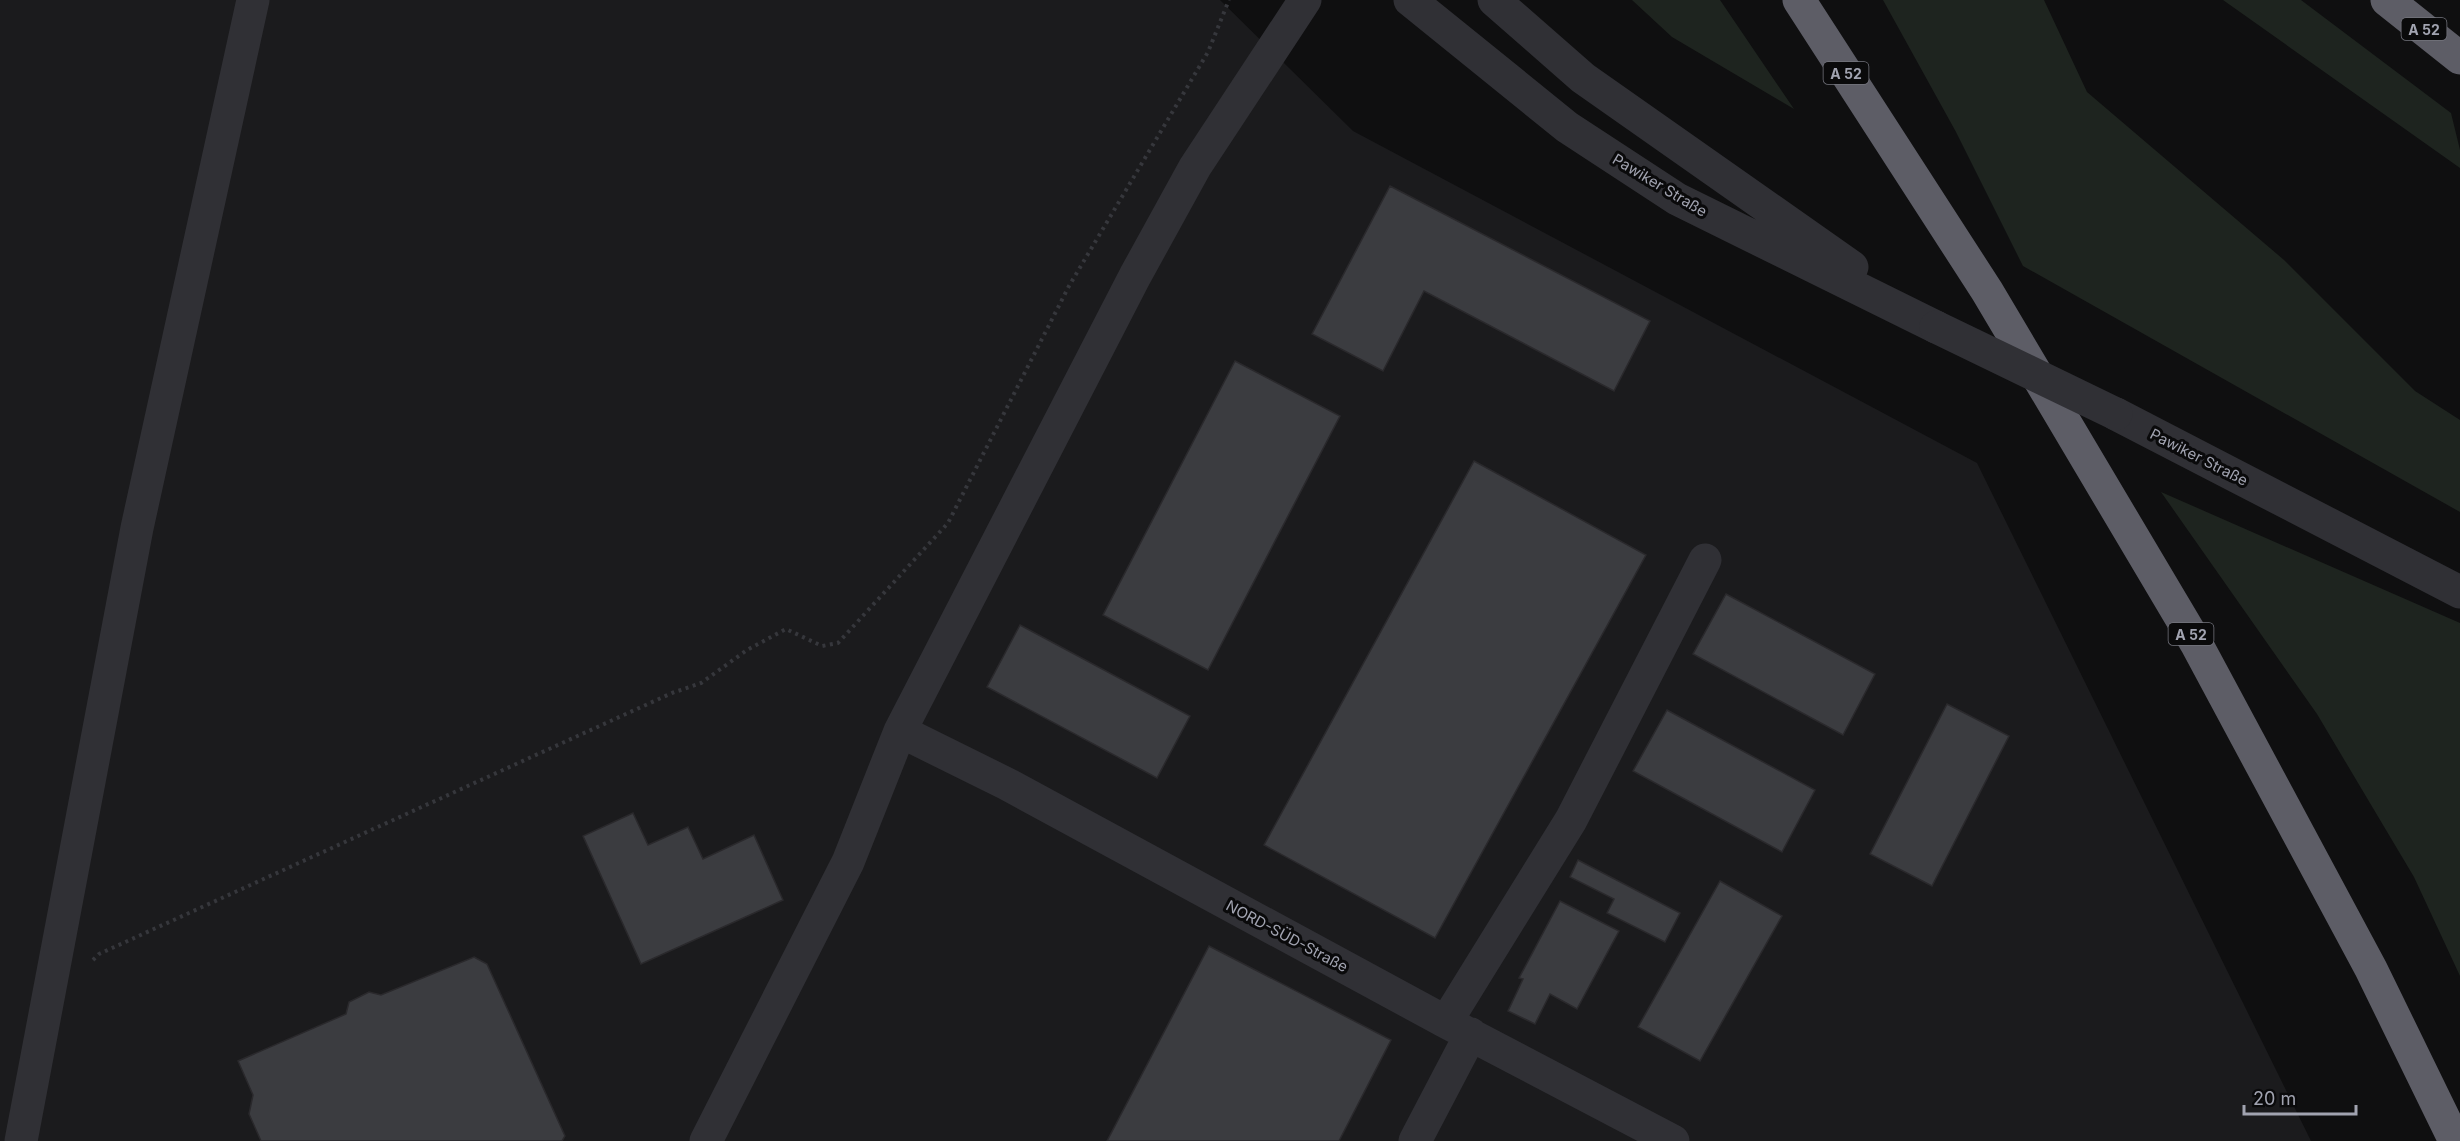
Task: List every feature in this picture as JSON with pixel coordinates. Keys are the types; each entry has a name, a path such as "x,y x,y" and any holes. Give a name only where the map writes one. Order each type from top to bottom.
{"highway":[{"name":"A 52","path":"1799,0 1987,291 2196,644 2371,969 2455,1141"},
{"name":"A 52","path":"2387,0 2460,58"}],"street":[{"path":"21,1141 137,528 253,0"},
{"path":"706,1141 848,862 900,731 1135,276 1184,187 1305,0"},
{"name":"Pawiker Straße","path":"1410,0 1567,127 1677,199 2116,414 2460,592"},
{"name":"Pawiker Straße","path":"1494,0 1583,78 1936,327"},
{"path":"1415,1141 1459,1028 1571,820 1705,560"},
{"name":"NORD-SÜD-Straße","path":"900,731 1007,784 1673,1141"}],"path":[{"path":"92,962 99,954 661,698 701,683 747,650 786,629 822,646 838,643 948,523 1073,278 1208,52 1229,0"}],"shaded area":[{"path":"0,0 1220,0 1353,131 1977,463 2311,1141 0,1141"},
{"path":"1632,0 1720,0 1794,109 1672,37"},
{"path":"1883,0 2044,0 2087,92 2284,260 2415,391 2460,420 2460,512 2023,266 1956,132"},
{"path":"2223,0 2301,0 2451,113 2460,150 2460,168"},
{"path":"2161,492 2460,623 2460,976 2414,877 2317,714"}],"building":[{"path":"1390,186 1650,321 1614,391 1424,291 1383,371 1312,334"},
{"path":"1235,361 1340,416 1208,670 1103,615"},
{"path":"1474,461 1646,555 1435,938 1264,845"},
{"path":"1726,594 1875,674 1843,735 1693,654"},
{"path":"1020,625 1190,716 1157,778 987,687"},
{"path":"1947,704 2009,736 1932,886 1870,854"},
{"path":"1667,710 1815,790 1782,852 1633,771"},
{"path":"633,813 648,845 688,827 703,859 754,835 783,900 641,964 583,836"},
{"path":"1578,860 1680,913 1665,942 1607,913 1614,899 1570,877"},
{"path":"1720,881 1782,916 1700,1061 1638,1027"},
{"path":"1560,901 1619,931 1577,1009 1550,994 1535,1024 1508,1011 1523,979 1519,978"},
{"path":"1209,946 1391,1040 1339,1141 1107,1141"},
{"path":"474,957 487,964 565,1136 562,1141 261,1141 249,1114 253,1095 238,1061 346,1014 349,1002 369,992 381,995"}]}
